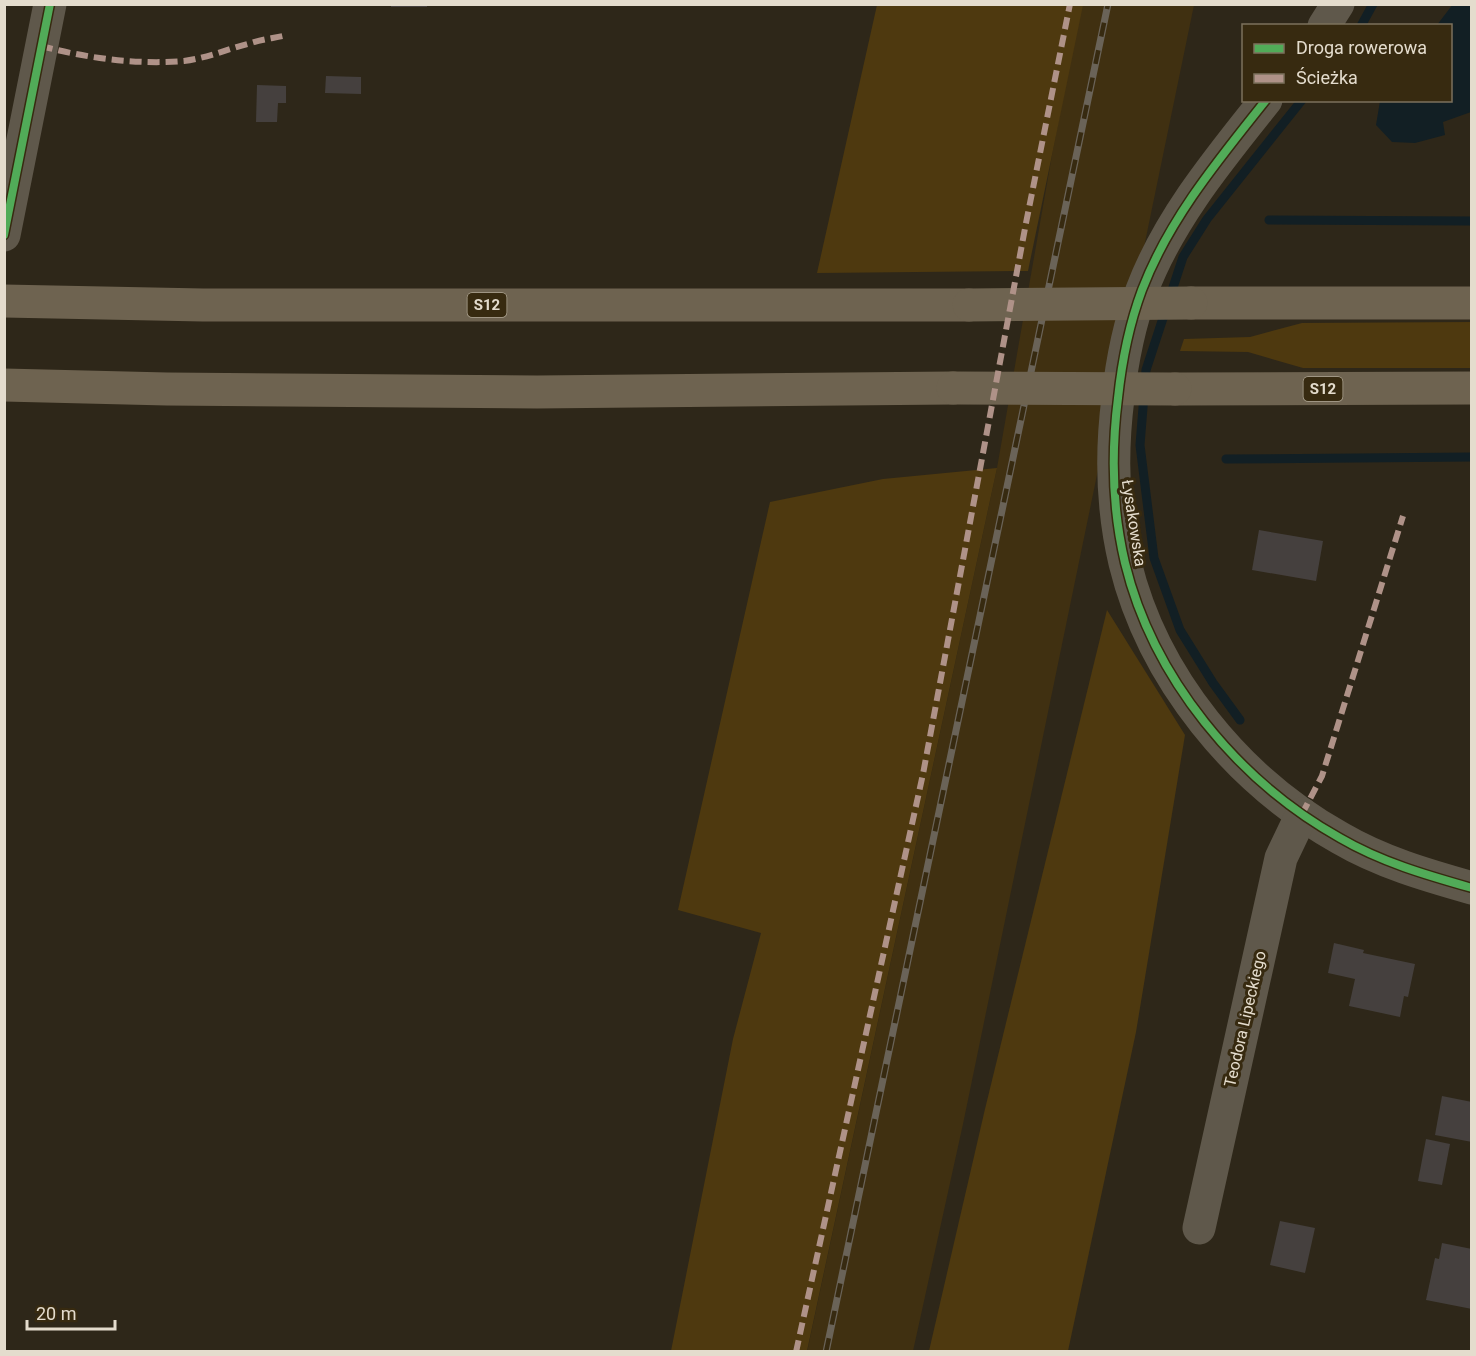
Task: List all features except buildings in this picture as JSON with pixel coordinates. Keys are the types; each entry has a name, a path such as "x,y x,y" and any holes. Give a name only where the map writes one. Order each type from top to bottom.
{"highway":[{"name":"S12","path":"4,301 203,305 1472,303"},
{"name":"S12","path":"4,385 167,389 537,392 953,388 1472,388"}],"street":[{"path":"4,235 11,166 50,4"},
{"path":"1325,24 1338,4"},
{"name":"Łysakowska","path":"1264,102 1195,194 1155,258 1131,323 1123,355 1113,437 1113,481 1125,565 1145,619 1168,667 1187,698 1226,748 1261,782 1324,829 1362,850 1409,869 1472,888"},
{"name":"Teodora Lipeckiego","path":"1199,1228 1281,858 1302,814"}],"shaded area":[{"path":"1453,4 1471,5 1471,112 1443,122 1445,135 1415,143 1392,142 1376,125 1380,102 1452,102 1452,24 1438,24"},
{"path":"877,5 1083,5 1028,271 817,273"},
{"path":"1081,5 1194,5 963,1124 913,1351 807,1352 997,468"},
{"path":"1471,322 1471,368 1303,368 1248,352 1180,351 1184,339 1250,337 1302,323"},
{"path":"997,468 807,1351 671,1351 733,1039 761,933 678,910 770,502 883,479"},
{"path":"1107,610 1185,735 1136,1032 1068,1351 929,1351 985,1109"}],"waterway":[{"path":"1362,24 1373,4"},
{"path":"1240,720 1213,683 1180,630 1154,558 1140,445 1146,370 1183,257 1207,219 1300,102"},
{"path":"1269,220 1472,221"},
{"path":"1226,459 1472,457"}],"railway":[{"path":"826,1352 1108,4"}],"marked path":[{"path":"796,1352 923,774 1026,223 1070,4"},
{"path":"41,46 112,60 166,62 201,58 287,35"},
{"path":"1302,814 1322,776 1403,516"}],"cycle path":[{"path":"4,235 50,4"},
{"path":"1264,102 1213,167 1181,214 1153,264 1133,316 1122,370 1114,439 1115,501 1125,563 1138,605 1156,646 1178,686 1205,722 1267,787 1303,815 1356,847 1404,867 1472,888"}]}
